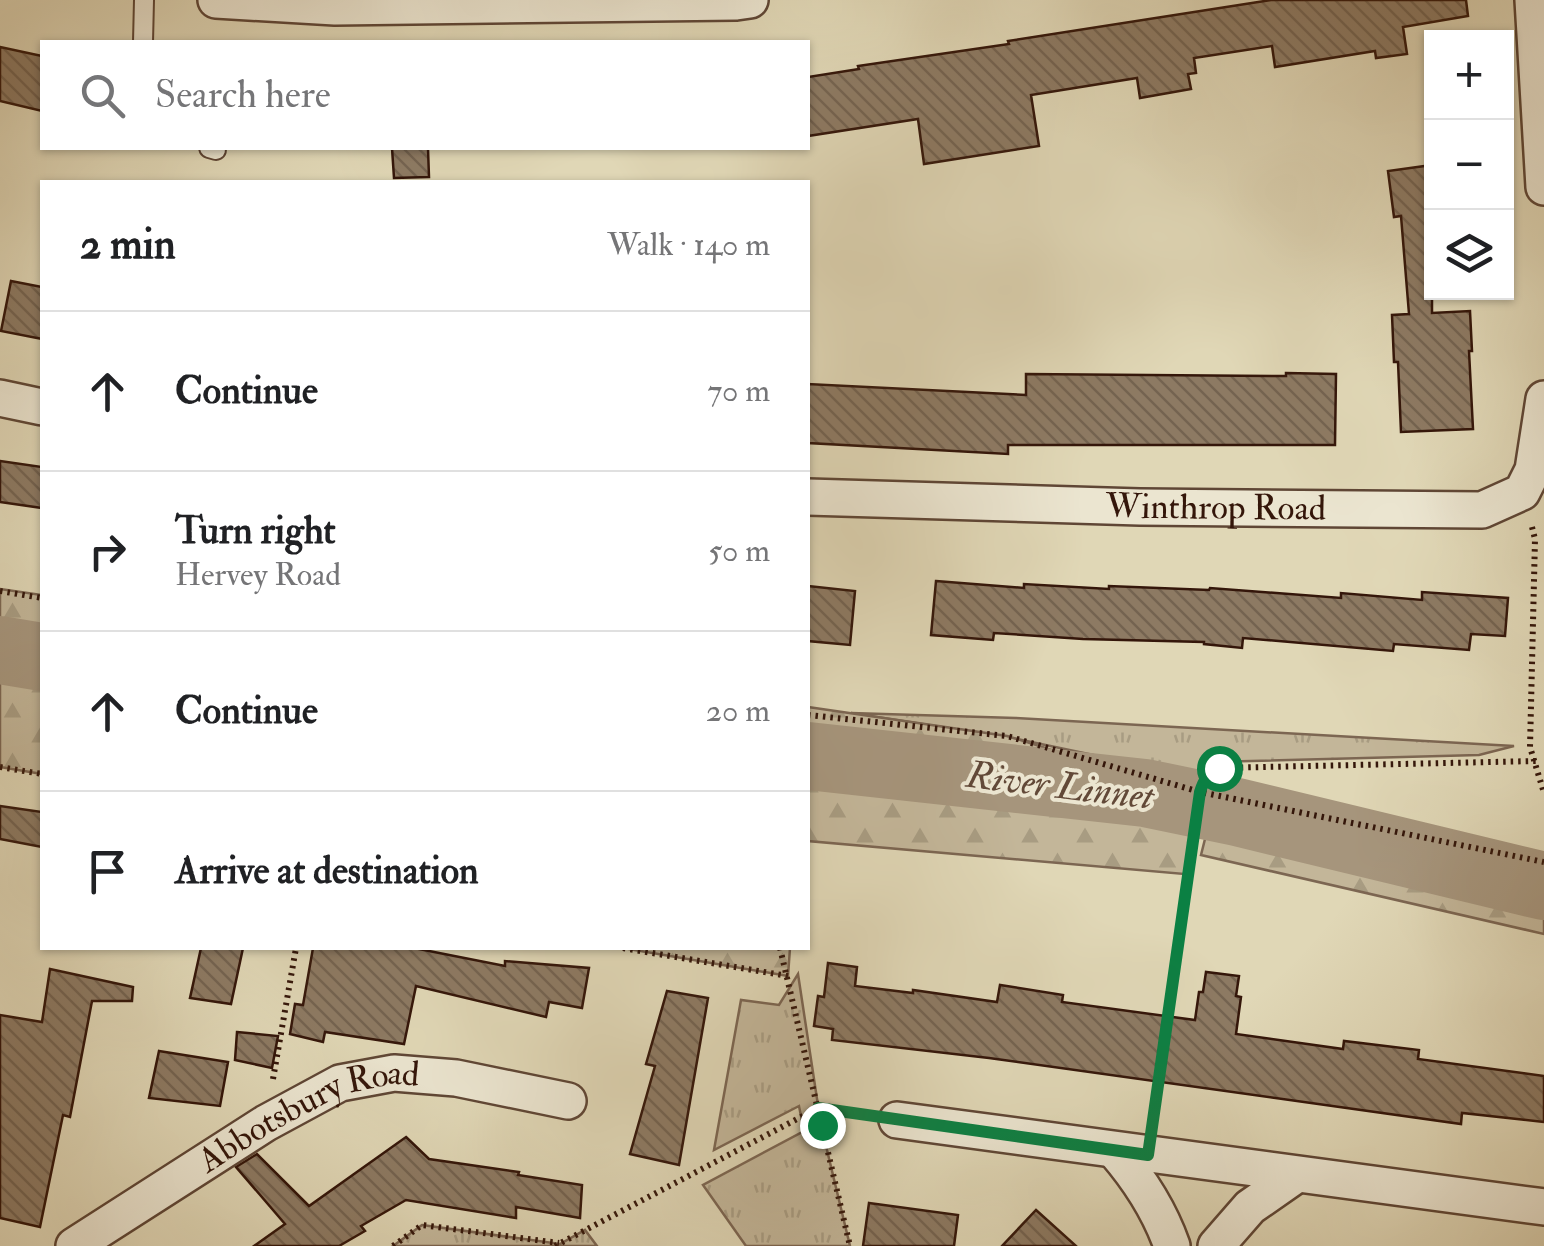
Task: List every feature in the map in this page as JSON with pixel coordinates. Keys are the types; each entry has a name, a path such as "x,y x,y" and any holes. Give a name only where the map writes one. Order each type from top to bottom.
{"street":[{"path":"216,0 335,7 750,0"},
{"path":"1533,0 1544,187"},
{"path":"0,398 40,406"},
{"path":"1533,494 1544,400"},
{"name":"Winthrop Road","path":"810,496 1140,508 1482,510 1533,494"},
{"name":"Abbotsbury Road","path":"74,1246 266,1123 340,1083 394,1073 456,1078 568,1102"},
{"path":"897,1120 1544,1207"},
{"path":"1132,1153 1140,1180 1172,1246"},
{"path":"1216,1246 1250,1207 1296,1175"}],"lane":[{"path":"142,40 144,0"}],"path":[{"path":"1533,494 1536,539 1530,746 1544,792"},
{"path":"0,590 40,598"},
{"path":"810,714 1007,736 1200,795 1544,862"},
{"path":"1132,1153 1200,795 1209,774 1219,768 1536,761"},
{"path":"0,767 40,774"},
{"path":"266,1123 296,950"},
{"path":"635,950 788,976"},
{"path":"781,950 850,1246"},
{"path":"393,1246 422,1225 558,1245 818,1108 897,1120"}],"green space":[{"path":"0,589 40,595 40,774 0,767"},
{"path":"810,707 1007,736 1190,793 1191,833 1184,874 810,841"},
{"path":"851,713 1016,718 1514,746 1479,755 1211,762 1194,776 1007,737"},
{"path":"1209,802 1544,874 1544,934 1201,855"},
{"path":"635,950 790,950 788,976"},
{"path":"798,974 821,1125 850,1246 746,1246 703,1185 804,1131 799,1106 714,1150 741,1000 779,1005"},
{"path":"422,1225 560,1244 585,1230 597,1246 393,1246"}],"building":[{"path":"1271,0 1466,0 1468,16 1403,27 1407,54 1376,58 1375,51 1275,67 1272,46 1194,58 1196,73 1188,74 1191,89 1140,98 1137,78 1031,95 1039,146 924,164 918,119 810,136 810,77 1009,44 1008,41"},
{"path":"0,47 40,56 40,111 0,101"},
{"path":"392,150 428,150 429,177 394,178"},
{"path":"1424,166 1424,300 1432,300 1432,313 1470,311 1473,429 1401,432 1392,315 1409,314 1401,216 1394,217 1388,171"},
{"path":"11,281 40,287 40,339 1,331"},
{"path":"1026,374 1336,374 1335,445 1008,445 1008,454 810,443 810,384 1026,395"},
{"path":"0,461 40,467 40,508 0,502"},
{"path":"936,581 1024,588 1024,584 1109,589 1210,588 1341,598 1341,593 1422,600 1422,592 1508,598 1505,636 1471,634 1469,650 1394,644 1393,651 1243,638 1242,648 1204,642 994,633 993,640 931,635"},
{"path":"810,586 855,591 850,645 810,641"},
{"path":"0,806 40,812 40,847 0,839"},
{"path":"201,950 243,950 231,1004 190,998"},
{"path":"313,950 424,950 505,966 505,961 589,968 582,1008 549,1002 546,1017 416,986 404,1044 325,1032 323,1042 290,1034 295,1004 303,1005"},
{"path":"828,963 857,967 855,986 997,1002 1000,985 1063,995 1062,1002 1195,1020 1206,972 1239,976 1236,996 1241,997 1236,1034 1343,1049 1344,1041 1419,1050 1418,1059 1544,1076 1544,1122 1462,1113 1461,1124 832,1040 833,1029 814,1026 818,996 824,997"},
{"path":"50,969 133,987 132,1001 92,1001 70,1117 63,1115 40,1227 0,1218 0,1015 42,1022"},
{"path":"667,991 708,998 679,1165 630,1154 655,1066 646,1064"},
{"path":"237,1032 278,1036 272,1068 235,1060"},
{"path":"159,1051 228,1062 220,1106 149,1098"},
{"path":"406,1137 429,1159 582,1185 580,1218 516,1207 516,1218 406,1200 361,1226 365,1231 339,1246 254,1246 285,1224 236,1167 257,1154 309,1206"},
{"path":"869,1203 958,1215 954,1246 863,1246"},
{"path":"1036,1210 1076,1246 1002,1246"}],"waterway":[{"name":"River Linnet","path":"0,650 40,657"},
{"name":"River Linnet","path":"810,756 1145,793 1544,886"}],"route":[{"path":"822,1125 818,1108 1148,1155 1200,792 1209,774 1219,768"}]}
